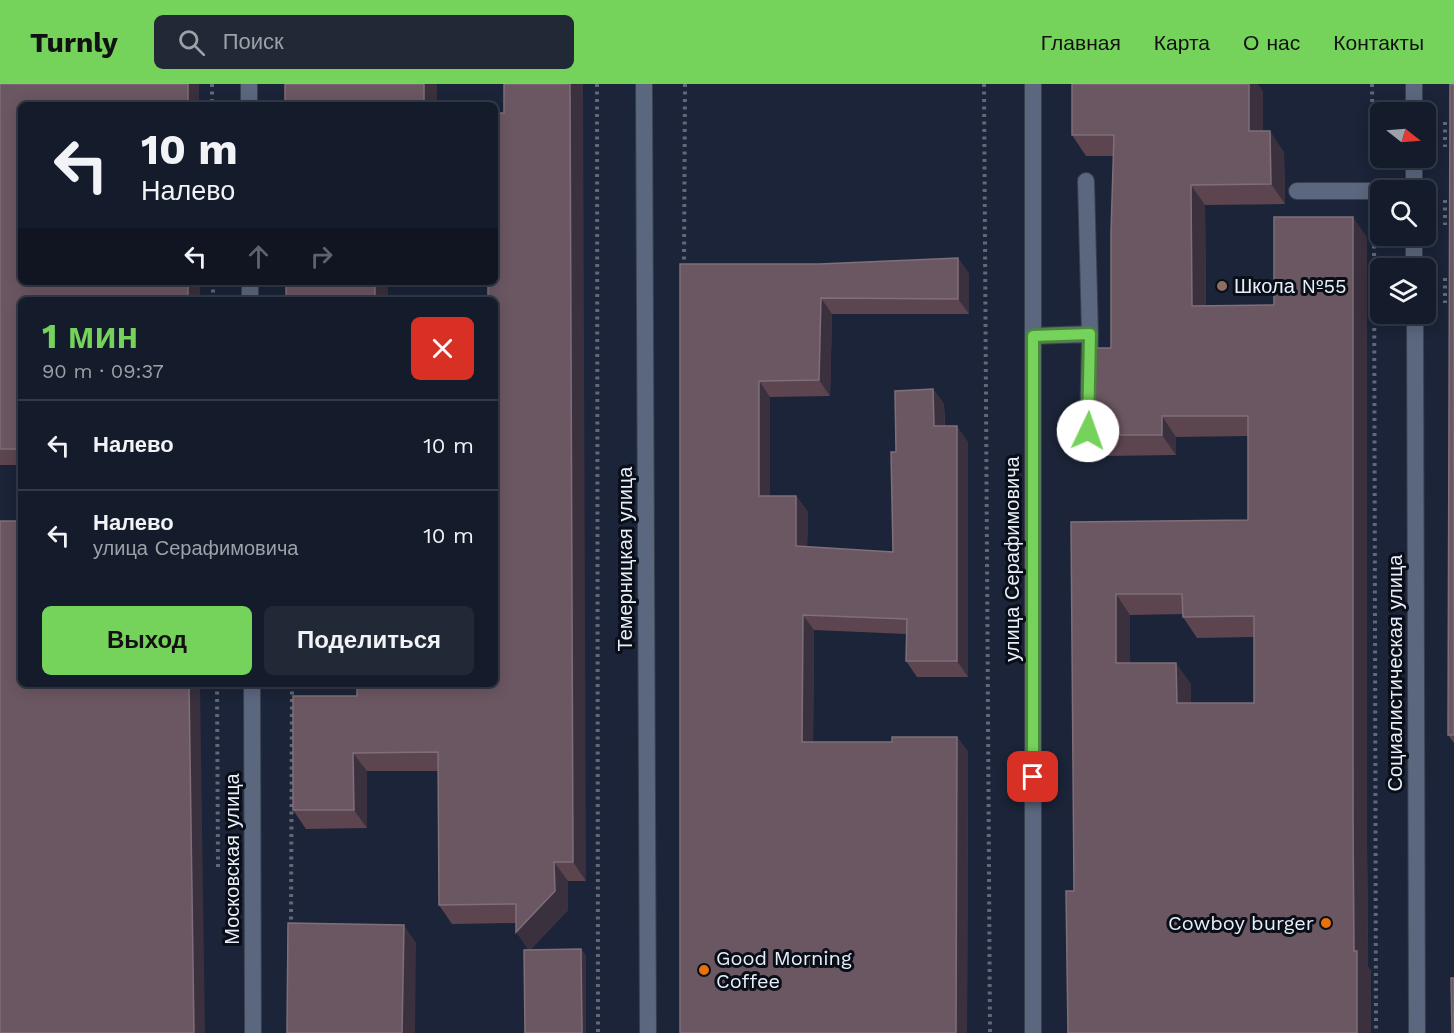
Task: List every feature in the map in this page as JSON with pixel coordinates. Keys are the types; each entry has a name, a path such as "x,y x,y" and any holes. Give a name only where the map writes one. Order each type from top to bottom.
{"street":[{"path":"249,84 249,102"},
{"name":"Темерницкая улица","path":"644,84 648,1033"},
{"name":"улица Серафимовича","path":"1033,84 1033,1033"},
{"path":"1414,84 1414,102"},
{"path":"1086,181 1090,334 1088,431"},
{"path":"1297,191 1370,191"},
{"name":"Социалистическая улица","path":"1414,324 1417,1033"},
{"path":"1033,336 1090,334"},
{"name":"Московская улица","path":"252,687 253,1033"}],"path":[{"path":"212,84 212,102"},
{"path":"597,84 598,1033"},
{"path":"684,274 685,84"},
{"path":"984,84 990,1033"},
{"path":"1372,84 1376,180"},
{"path":"1376,1033 1377,246"},
{"path":"216,687 218,870"},
{"path":"291,928 292,687"}],"building":[{"path":"0,84 188,84 188,102 18,102 18,285 188,285 188,297 18,297 18,449 0,449"},
{"path":"285,84 424,84 424,102 285,102"},
{"path":"504,84 570,84 573,862 554,862 555,891 516,932 516,904 439,905 438,752 353,753 354,810 293,810 293,696 357,696 357,687 498,687 498,297 488,297 488,285 498,285 498,113 504,113"},
{"path":"1072,84 1249,84 1249,131 1270,131 1271,184 1191,185 1192,306 1274,305 1274,217 1353,217 1353,821 1357,1033 1068,1033 1066,891 1074,891 1071,522 1248,520 1248,416 1162,416 1162,435 1089,435 1089,348 1111,348 1114,135 1072,135","holes":["1116,594 1182,594 1183,617 1254,616 1254,703 1177,703 1176,663 1116,663"]},
{"path":"1450,84 1454,84 1454,735 1448,735"},
{"path":"958,258 958,299 821,298 819,380 759,381 759,496 796,496 796,546 893,552 891,452 896,452 895,391 933,389 934,426 957,426 957,661 906,661 907,619 803,615 802,742 892,742 892,737 957,737 956,1033 680,1033 680,264 819,264"},
{"path":"286,285 375,285 375,297 286,297"},
{"path":"0,521 18,521 18,687 189,687 194,1033 0,1033"},
{"path":"288,923 404,925 402,1033 287,1033"},
{"path":"581,949 582,1033 525,1033 524,950"},
{"path":"1451,978 1454,978 1454,1033 1452,1033"}],"place":[{"name":"Школа №55","path":"1222,286"},
{"name":"Cowboy burger","path":"1326,923"},
{"name":"Good Morning Coffee","path":"704,970"}],"route":[{"path":"1033,777 1033,336 1090,334 1088,431"}]}
